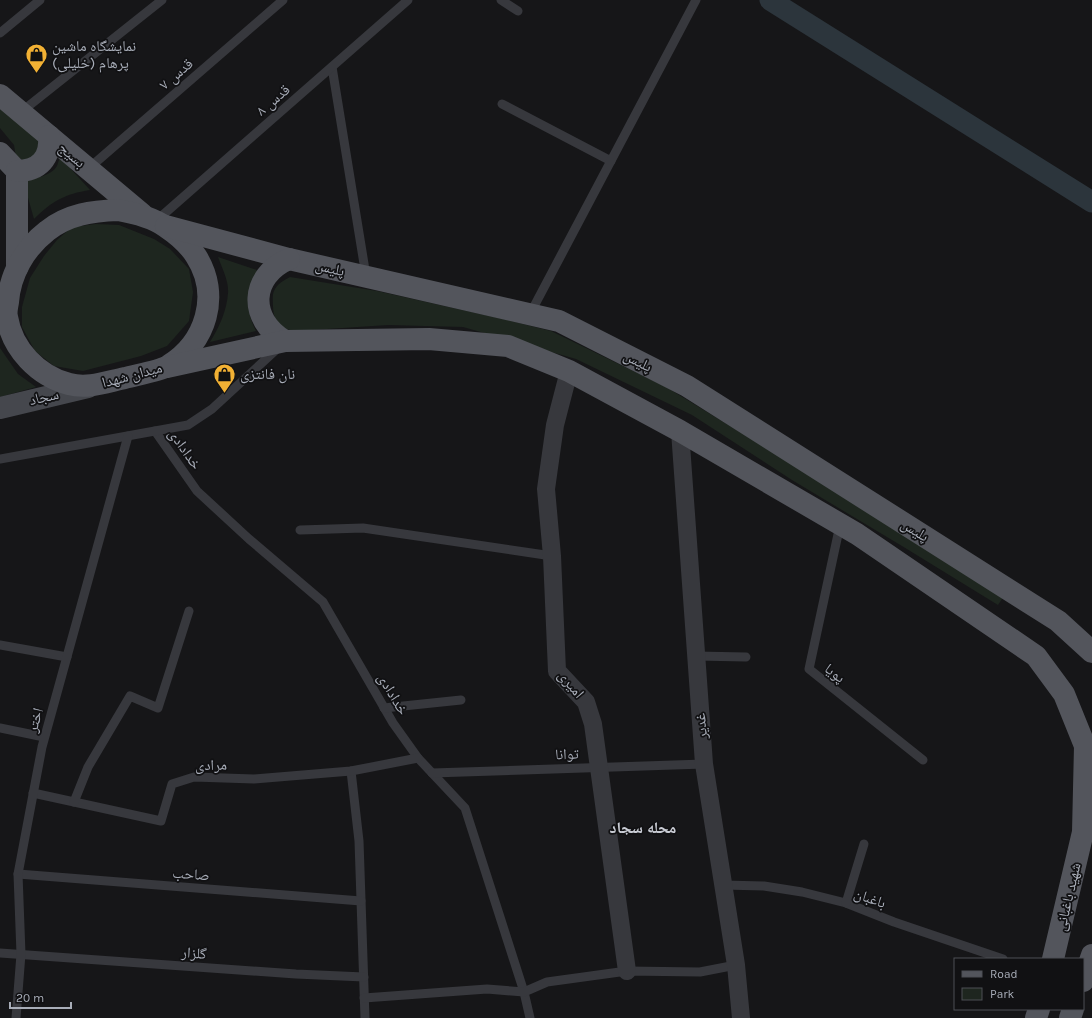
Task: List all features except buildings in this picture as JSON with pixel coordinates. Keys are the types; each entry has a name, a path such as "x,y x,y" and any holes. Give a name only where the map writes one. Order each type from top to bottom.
{"main road":[{"name":"بسیج","path":"0,95 88,169 155,221"},
{"path":"17,171 30,170 42,162 49,150 49,136"},
{"path":"0,153 17,171 17,268"},
{"name":"میدان شهدا","path":"118,210 155,221 185,242 196,256 204,272 208,290 208,309 203,327 194,343 182,356 167,367 88,387 69,384 51,377 34,366 21,352 12,335 6,316 4,295 17,268 30,247 48,230 70,218 94,211 118,210"},
{"name":"پلیس","path":"155,221 289,259 559,321 686,386 1058,621 1092,652"},
{"path":"285,341 276,336 268,328 259,309 259,298 260,288 268,274 279,263 289,259"},
{"path":"167,367 285,341 429,339 508,346 569,371 680,431 840,525"},
{"name":"شهید باغبانی","path":"840,525 857,534 1036,656 1064,694 1085,746 1083,832 1053,958"},
{"path":"1084,985 1092,955"}],"street":[{"name":"امیری","path":"569,371 555,425 546,489 552,556 557,671 586,702 593,724 627,971"},
{"name":"سجاد","path":"0,408 88,387"},
{"name":"غدیر","path":"680,431 704,764 736,965 741,1018"}],"lane":[{"path":"0,33 40,0"},
{"path":"21,112 162,0"},
{"name":"قدس ۷","path":"88,169 283,0"},
{"name":"قدس ۸","path":"155,221 408,0"},
{"path":"501,0 518,11"},
{"path":"530,314 696,0"},
{"path":"332,66 366,276"},
{"path":"502,104 611,161"},
{"path":"0,458 188,425 212,409 285,341"},
{"name":"خدادادی","path":"155,431 197,491 248,539 323,602 393,723 418,758 465,808 524,992 530,1018"},
{"name":"اختر","path":"16,1018 22,954 18,874 33,793 44,737 128,436"},
{"name":"پویا","path":"840,525 808,669 923,760"},
{"path":"300,530 363,528 552,556"},
{"path":"74,802 88,767 130,696 158,708 189,611"},
{"path":"0,646 67,656"},
{"path":"696,656 746,657"},
{"path":"384,708 461,700"},
{"path":"0,728 44,737"},
{"name":"مرادی","path":"33,793 161,821 172,784 194,777 254,779 351,771 418,758"},
{"name":"توانا","path":"432,773 599,766 704,764"},
{"path":"351,771 359,841 364,1018"},
{"path":"846,903 864,844"},
{"name":"صاحب","path":"18,874 361,901"},
{"name":"باغبان","path":"723,886 764,886 802,892 846,903 894,922 1000,958"},
{"name":"گلزار","path":"0,953 296,974 364,977"},
{"path":"364,998 487,989 524,992 547,982 627,971 700,972 736,965"}],"green space":[{"path":"0,108 39,139 40,149 29,160 22,160 16,157 14,145 0,128"},
{"path":"60,157 90,190 59,199 47,207 34,219 23,180 47,175 57,166"},
{"path":"96,224 119,225 154,239 170,249 189,269 193,292 189,321 167,346 141,356 83,371 54,366 35,351 22,327 22,307 30,278 44,256 57,240 72,227"},
{"path":"218,257 257,270 249,300 250,315 256,331 210,342 222,319 228,293 226,279"},
{"path":"290,277 377,291 551,331 666,387 827,485 1004,596 998,605 792,480 692,415 576,359 463,327 388,325 296,331 286,329 276,321 273,307 273,297 277,286"},
{"path":"0,348 18,374 36,387 0,397"}],"waterway":[{"path":"770,0 1092,202"}],"place":[{"name":"نمایشگاه ماشین پرهام (خلیلی)","path":"37,74"},
{"name":"نان فانتزی","path":"225,394"}],"district":[{"name":"محله سجاد","path":"643,827"}]}
